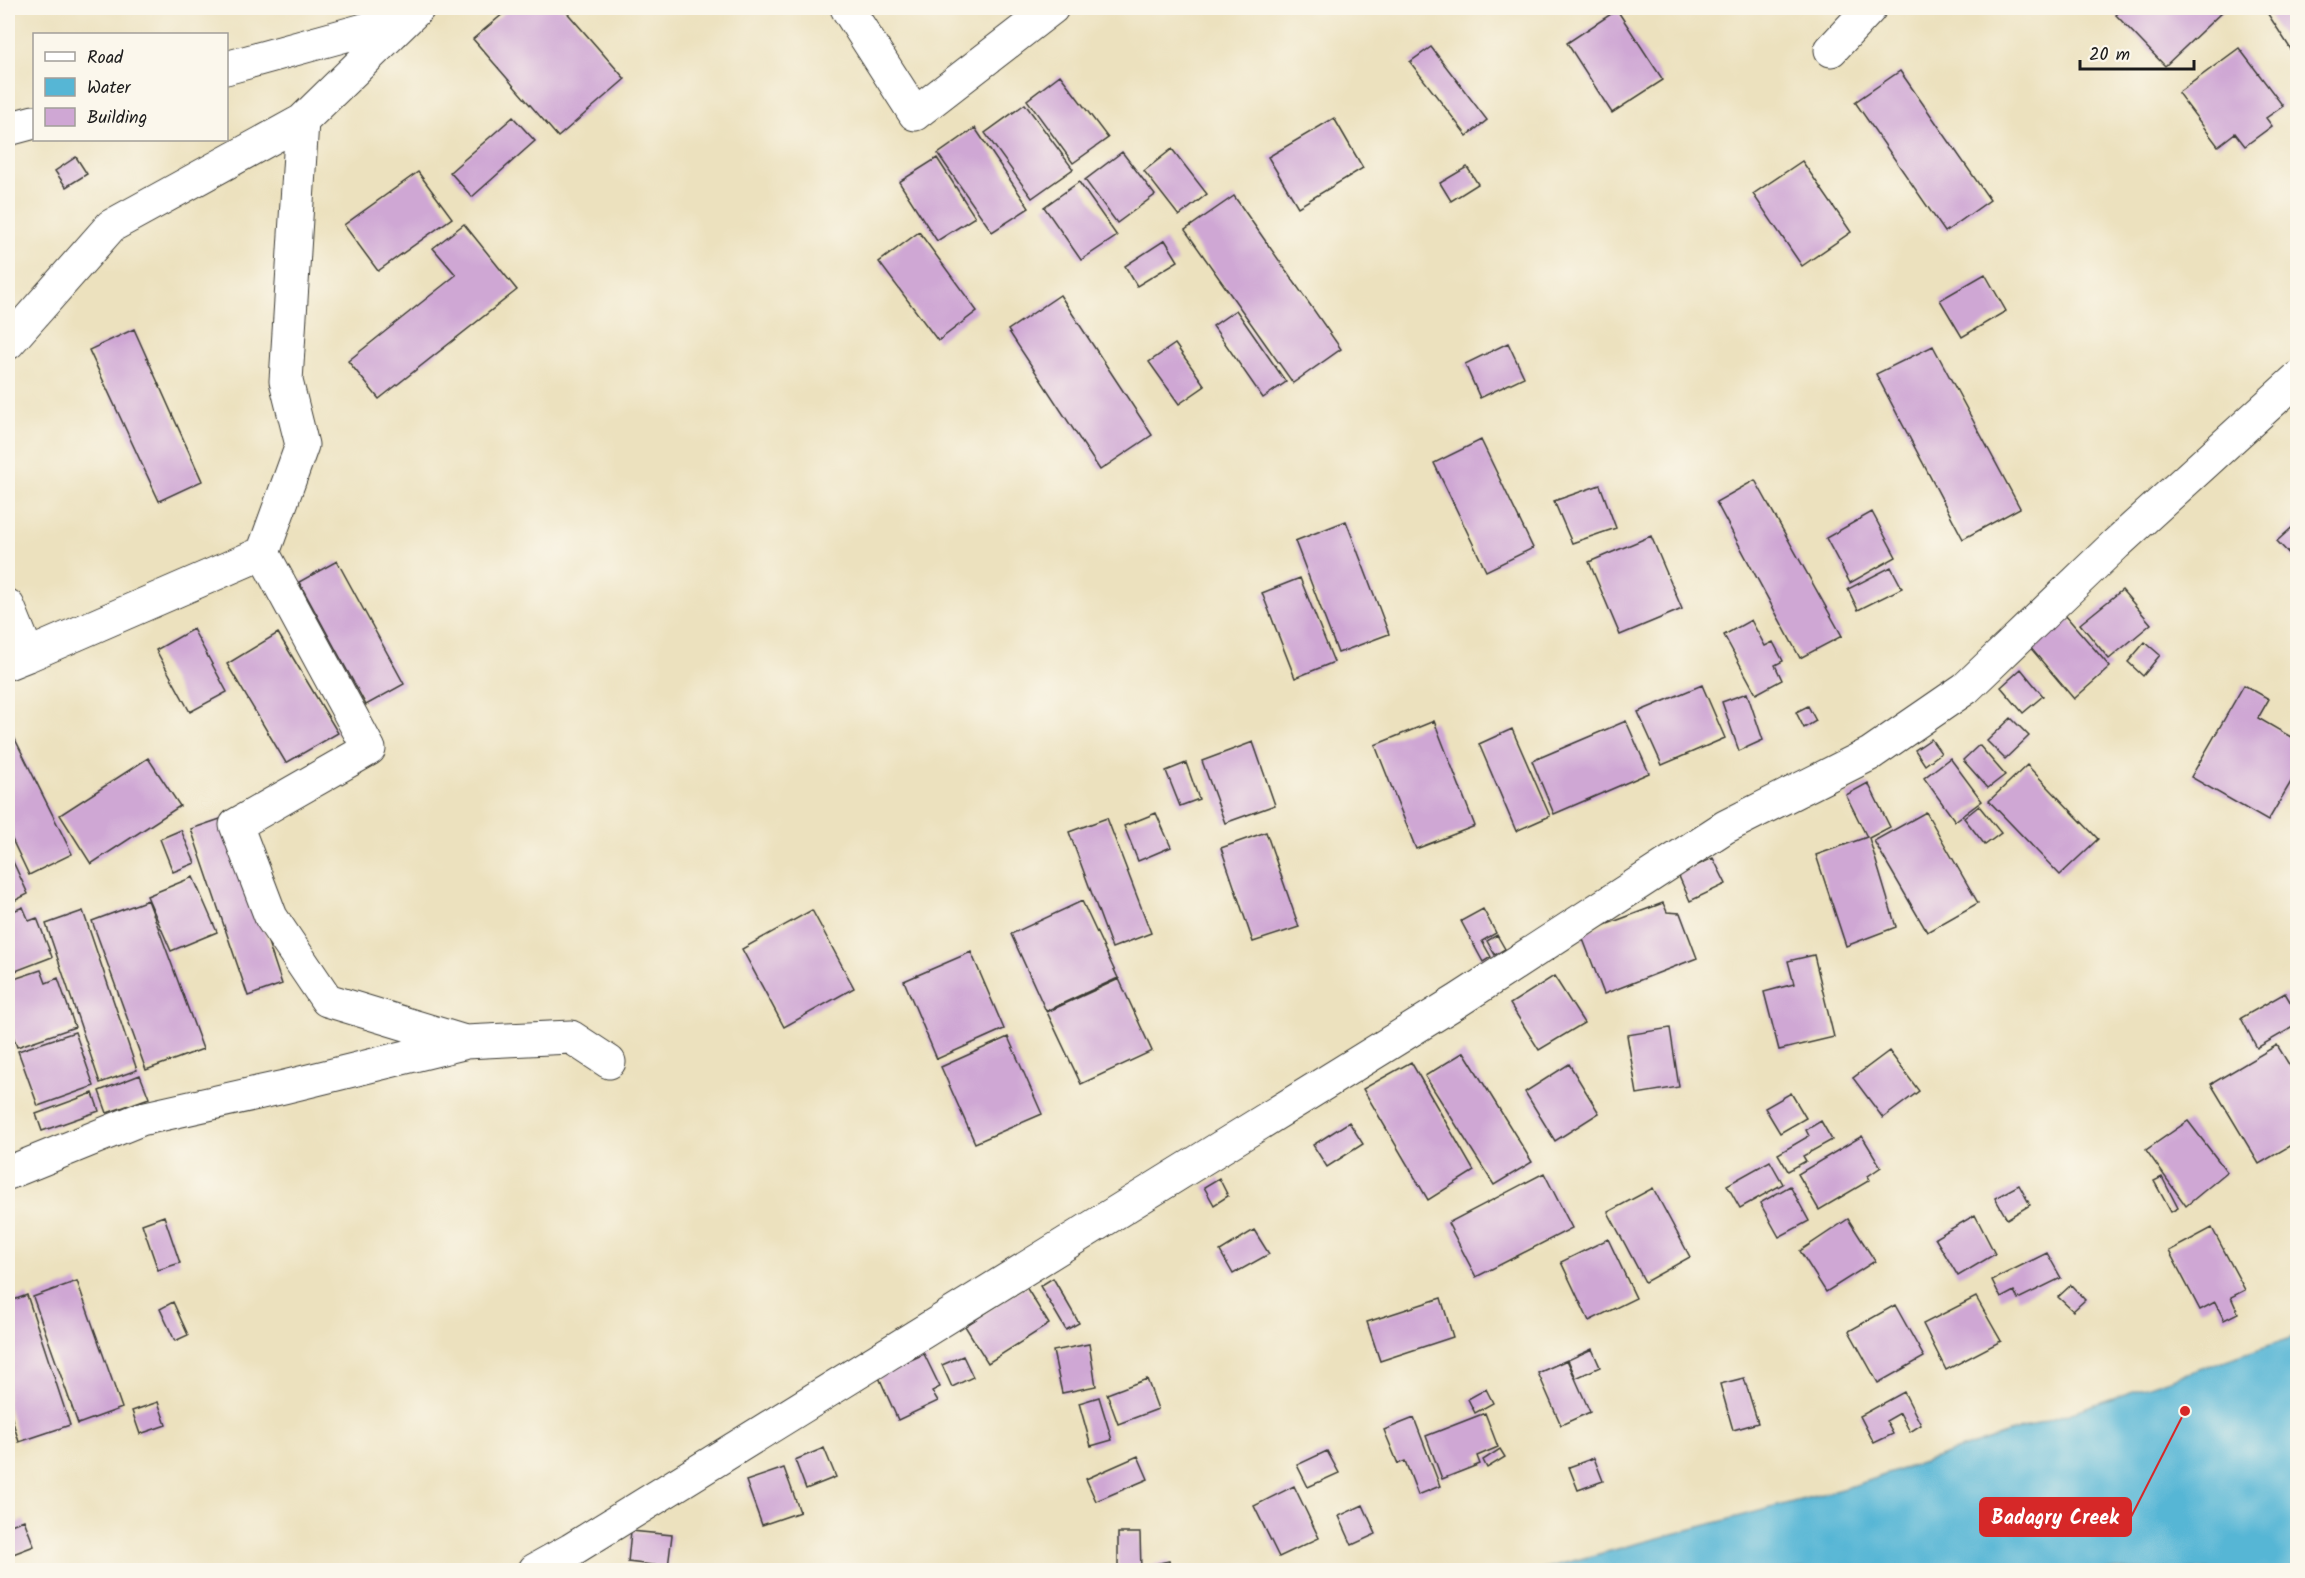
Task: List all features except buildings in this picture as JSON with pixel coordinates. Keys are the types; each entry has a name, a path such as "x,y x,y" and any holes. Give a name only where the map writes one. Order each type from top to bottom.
{"street":[{"path":"847,8 915,114 1052,8"},
{"path":"1831,50 1870,8"},
{"path":"228,67 414,13"},
{"path":"8,343 111,226 302,121 414,13"},
{"path":"8,606 18,659 263,553 302,445 286,381 302,121"},
{"path":"8,129 33,122"},
{"path":"535,1570 571,1550 1459,1000 1725,827 1870,754 1966,688 2116,544 2298,378"},
{"path":"263,553 369,749 236,825 271,917 327,1000 465,1042"},
{"path":"8,1173 141,1119 284,1087 465,1042 571,1037 609,1062"}],"water":[{"path":"2297,1336 2297,1570 1539,1570 1849,1487"}],"place":[{"name":"Badagry Creek","path":"2185,1411"}]}
